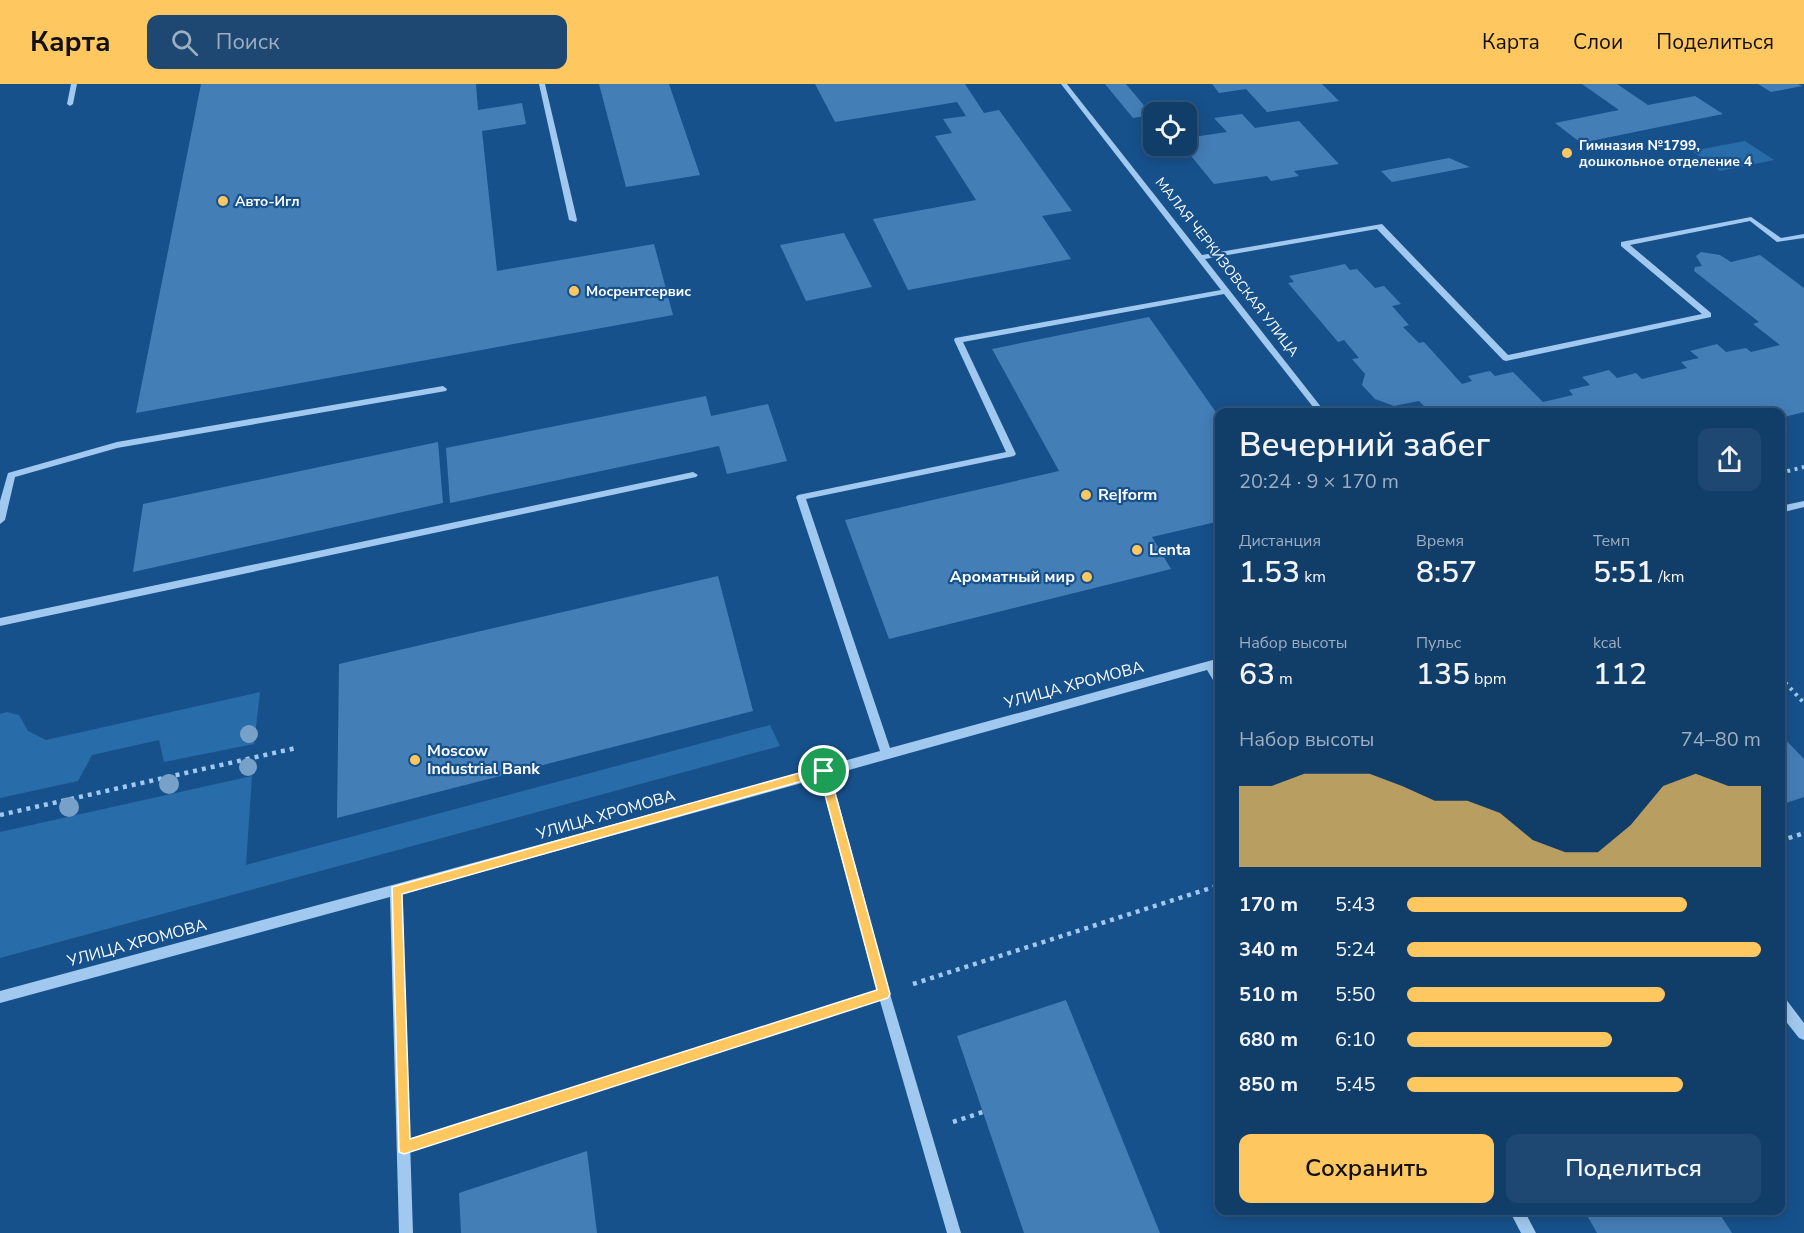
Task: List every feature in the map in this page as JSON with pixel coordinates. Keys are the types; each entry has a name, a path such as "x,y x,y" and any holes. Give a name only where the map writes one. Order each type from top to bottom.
{"street":[{"path":"70,104 74,84"},
{"path":"542,84 573,220"},
{"name":"МАЛАЯ ЧЕРКИЗОВСКАЯ УЛИЦА","path":"1064,84 1318,408"},
{"path":"1200,258 1379,226 1506,358 1708,315 1624,244 1751,219 1780,240 1804,236"},
{"path":"886,753 801,497 1011,454 958,340 1227,291"},
{"path":"0,520 11,475 117,445 443,389"},
{"path":"0,622 693,475"},
{"path":"1785,509 1804,504"},
{"name":"УЛИЦА ХРОМОВА","path":"0,997 396,890 1214,663"},
{"path":"824,771 884,994 954,1233"},
{"path":"396,890 406,1233"},
{"path":"1785,1009 1804,1033"},
{"path":"1519,1215 1529,1233"}],"path":[{"path":"1785,472 1804,467"},
{"path":"1785,682 1804,703"},
{"path":"0,815 296,748"},
{"path":"1785,839 1804,833"},
{"path":"404,1147 1215,887"}],"shaded area":[{"path":"1745,141 1774,160 1720,171 1692,151"},
{"path":"260,692 254,744 164,762 159,740 92,755 78,781 0,798 0,714 7,712 19,715 28,731 46,740"},
{"path":"770,725 780,746 0,958 0,832 252,776 246,865"}],"building":[{"path":"201,84 476,84 478,110 522,103 526,124 482,131 497,271 654,244 673,315 136,413"},
{"path":"599,84 669,84 700,175 626,187"},
{"path":"815,84 965,84 984,113 999,110 1072,211 1042,216 1071,259 908,290 873,219 976,200 935,136 952,133 943,119 966,116 957,102 835,122"},
{"path":"1105,84 1126,84 1143,104 1143,116 1133,118"},
{"path":"1212,84 1322,84 1339,101 1267,112 1246,89 1219,93"},
{"path":"1582,84 1617,84 1648,105 1695,96 1723,114 1581,143 1555,123 1619,110"},
{"path":"1758,84 1798,84 1802,86 1771,92"},
{"path":"1242,114 1255,128 1299,121 1339,164 1294,171 1299,176 1271,181 1267,176 1214,184 1191,156 1197,156 1197,136 1227,132 1214,118"},
{"path":"1449,158 1470,167 1392,182 1381,171"},
{"path":"844,233 872,287 806,301 780,245"},
{"path":"1701,252 1720,255 1731,262 1760,255 1804,288 1804,412 1785,417 1785,408 1426,408 1419,401 1394,406 1375,399 1362,385 1365,374 1352,359 1359,358 1344,340 1338,342 1288,283 1294,282 1289,276 1345,264 1350,270 1357,269 1375,288 1384,286 1401,304 1392,306 1409,325 1403,327 1419,343 1424,342 1462,384 1472,381 1468,376 1490,371 1495,376 1513,372 1543,402 1573,395 1569,390 1590,385 1582,377 1609,370 1617,378 1636,373 1642,379 1687,368 1681,362 1699,358 1690,351 1717,344 1726,352 1746,348 1751,352 1780,345 1753,324 1759,322 1694,271 1695,267 1702,266 1696,256"},
{"name":"Re|form","path":"1149,317 1215,411 1215,522 1152,537 1171,569 889,639 845,520 1059,471 992,349"},
{"path":"706,396 711,416 768,404 787,461 727,474 719,446 450,503 446,448"},
{"path":"438,442 443,503 133,572 143,504"},
{"path":"718,576 753,711 337,818 339,664"},
{"path":"1785,739 1804,759 1804,797 1785,803"},
{"path":"1066,1000 1160,1233 1024,1233 957,1036"},
{"path":"587,1151 597,1233 461,1233 459,1193"},
{"path":"1587,1215 1720,1215 1732,1233 1597,1233"}],"place":[{"name":"Гимназия №1799, дошкольное отделение 4","path":"1567,153"},
{"name":"Авто-Игл","path":"223,201"},
{"name":"Мосрентсервис","path":"574,291"},
{"name":"Re|form","path":"1086,495"},
{"name":"Lenta","path":"1137,550"},
{"name":"Ароматный мир","path":"1087,577"},
{"name":"Moscow Industrial Bank","path":"415,760"}],"route":[{"path":"824,771 884,994 404,1147 396,890 824,771"}]}
